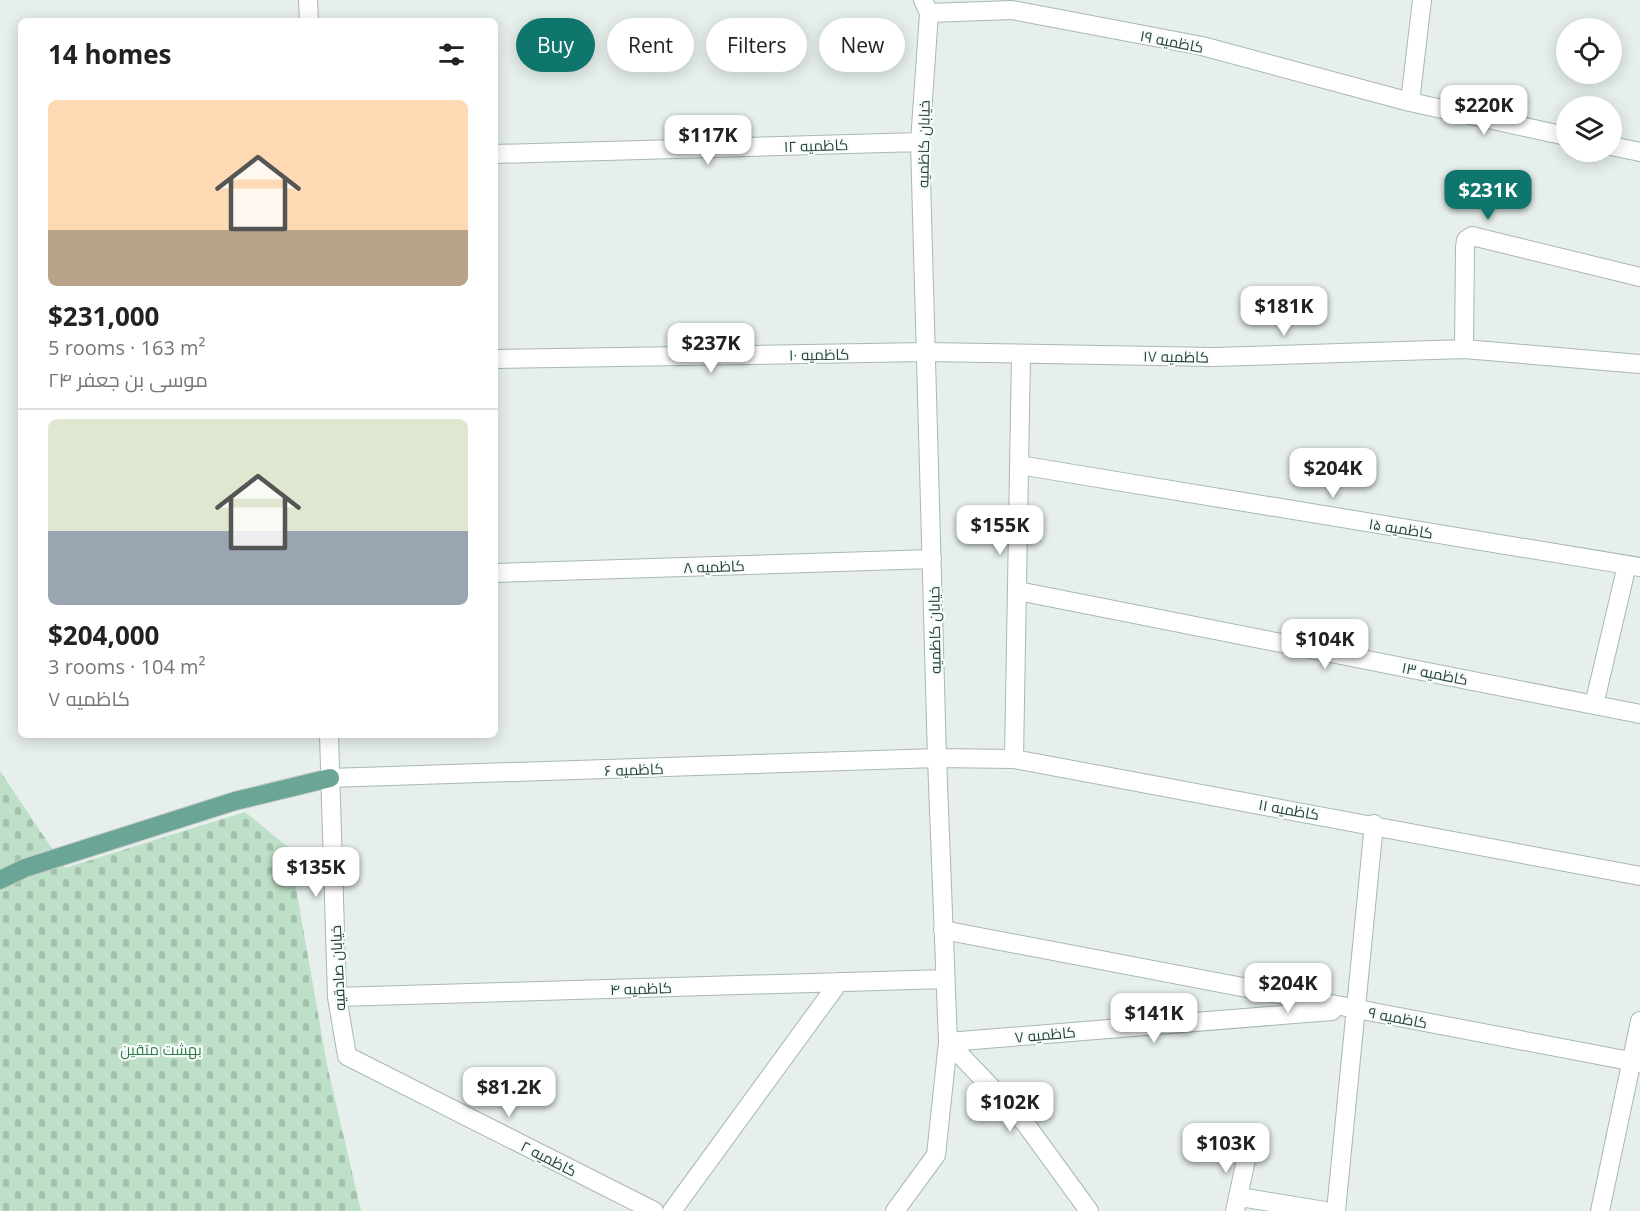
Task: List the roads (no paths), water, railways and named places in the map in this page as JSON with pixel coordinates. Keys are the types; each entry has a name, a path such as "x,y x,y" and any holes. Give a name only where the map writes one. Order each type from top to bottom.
{"main road":[{"path":"0,880 25,868 235,801 330,778"}],"street":[{"path":"308,0 309,18"},
{"path":"1410,102 1422,0"},
{"name":"کاظمیه ۱۹","path":"926,6 1012,10 1202,46 1410,102 1556,134"},
{"name":"خیابان کاظمیه","path":"896,1211 936,1155 948,1042 937,758 920,142 926,6"},
{"name":"کاظمیه ۱۲","path":"498,154 920,142"},
{"path":"1622,148 1640,152"},
{"path":"1464,349 1465,247 1466,240 1472,236 1640,277"},
{"name":"کاظمیه ۱۷","path":"926,352 1214,357 1464,349 1640,364"},
{"name":"کاظمیه ۱۰","path":"498,358 926,352"},
{"path":"1014,759 1021,354"},
{"name":"کاظمیه ۱۵","path":"1019,465 1633,566"},
{"name":"کاظمیه ۸","path":"498,573 933,559"},
{"path":"1594,705 1633,566"},
{"name":"کاظمیه ۱۳","path":"1018,591 1640,714"},
{"name":"خیابان صادقیه","path":"329,738 336,997 347,1056"},
{"name":"کاظمیه ۱۱","path":"937,758 1014,759 1374,824 1640,876"},
{"name":"کاظمیه ۶","path":"330,778 937,758"},
{"path":"1336,1211 1374,824"},
{"name":"کاظمیه ۹","path":"943,930 1636,1062"},
{"name":"کاظمیه ۴","path":"336,997 945,979"},
{"path":"672,1211 838,982"},
{"name":"کاظمیه ۷","path":"948,1042 1357,1009"},
{"path":"1600,1211 1636,1062 1640,1021"},
{"path":"948,1042 1025,1123 1089,1211"},
{"name":"کاظمیه ۲","path":"347,1056 654,1211"},
{"path":"1250,1146 1237,1204 1325,1211"}],"park label":[{"name":"بهشت متقین","path":"161,1049"}]}
